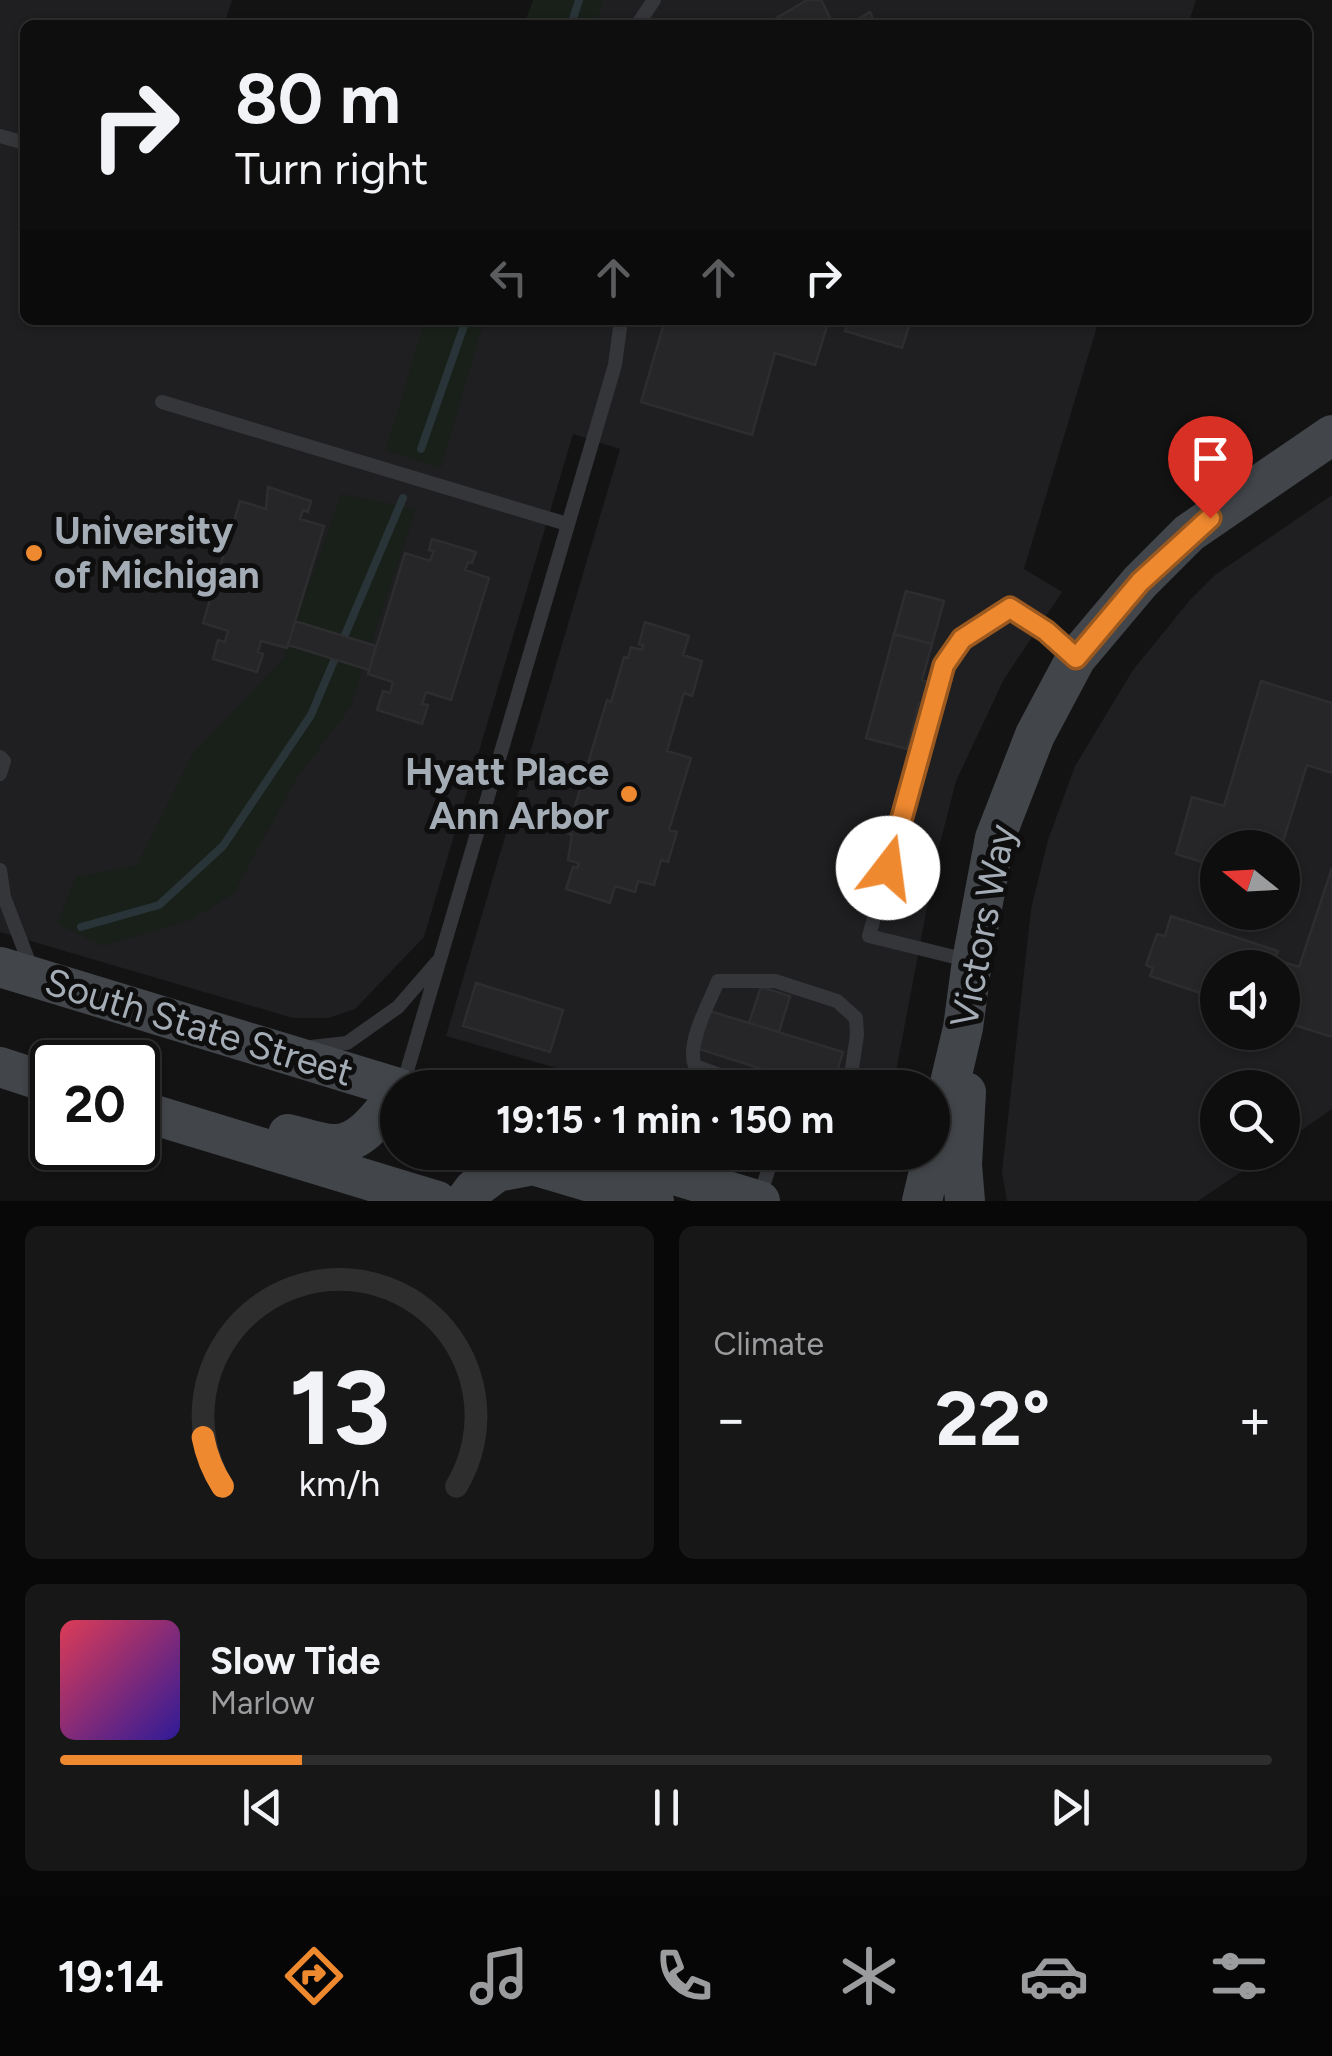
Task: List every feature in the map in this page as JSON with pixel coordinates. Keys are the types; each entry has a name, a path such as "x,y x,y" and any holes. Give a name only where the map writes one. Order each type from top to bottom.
{"main road":[{"name":"Victors Way","path":"950,1075 963,1028 995,838 1035,736 1076,658 1140,582 1189,534 1332,435"},
{"name":"South State Street","path":"17,971 380,1084"},
{"path":"963,1028 965,1201"},
{"path":"0,1067 30,1077"},
{"path":"160,1109 201,1112 337,1145 359,1135 380,1115"},
{"path":"160,1114 437,1201"},
{"path":"465,1201 497,1172 533,1165 654,1201"},
{"path":"656,1170 757,1201"},
{"name":"Victors Way","path":"920,1196 926,1170"}],"lane":[{"path":"405,1070 615,364 620,325"},
{"path":"162,402 568,524"},
{"path":"972,961 869,936 944,665 962,639 1010,608 1046,631 1076,658"},
{"path":"0,757 4,761 0,774"},
{"path":"0,870 17,971"},
{"path":"277,1052 347,1043 398,1007 441,958"},
{"path":"703,1070 695,1066 692,1058 718,980 775,981 837,1000 856,1018 852,1070"},
{"path":"757,1201 768,1170"}],"shaded area":[{"path":"0,0 232,0 226,20 20,20 20,325 1097,325 1024,569 1062,592 1004,679 956,781 937,855 896,1070 563,1070 446,1036 620,449 573,434 424,937 355,1009 328,1018 293,1018 0,932"},
{"path":"533,0 603,0 597,20 526,20"},
{"path":"590,0 1196,0 1190,20 584,20"},
{"path":"424,325 483,325 441,468 386,450"},
{"path":"341,494 416,509 351,706 296,779 233,894 190,920 103,946 57,924 76,877 137,865 192,755 283,659"},
{"path":"1332,495 1332,1109 1300,1131 1300,1070 1200,1070 1200,1170 1244,1170 1198,1201 1007,1201 1002,1172 1031,909 1048,840 1075,766 1133,670 1215,575"}],"building":[{"path":"807,0 821,0 831,20 773,20"},
{"path":"870,12 874,20 856,20"},
{"path":"664,325 827,325 815,365 775,353 752,435 641,402"},
{"path":"847,325 909,325 902,348 845,331"},
{"path":"268,487 311,501 308,512 303,510 300,519 324,526 287,648 261,641 258,652 263,654 257,672 213,659 218,640 225,642 228,631 203,623 240,501 266,509"},
{"path":"432,539 476,552 465,570 489,578 451,700 426,692 422,704 428,705 422,724 377,710 383,691 390,693 393,682 368,674 405,553 430,561 434,551 429,550"},
{"path":"906,591 944,601 932,644 894,634"},
{"path":"295,621 376,646 369,670 288,645"},
{"name":"Hyatt Place Ann Arbor","path":"645,622 689,636 683,655 702,661 692,696 684,693 667,751 691,758 669,830 677,832 668,862 661,860 654,885 638,881 635,892 615,886 610,903 566,889 573,867 577,868 579,863 568,860 572,835 567,833 607,700 611,702 624,657 628,658 631,647 642,650 643,645 639,644"},
{"path":"894,634 932,644 922,680 932,683 926,704 919,703 907,749 866,738"},
{"path":"1261,681 1332,703 1332,773 1307,765 1287,830 1200,830 1200,861 1176,854 1192,797 1224,806"},
{"path":"1332,868 1332,1037 1300,1027 1300,964"},
{"path":"1171,916 1200,925 1200,930 1214,930 1275,950 1200,950 1200,993 1150,976 1153,968 1146,965 1157,934 1165,936"},
{"path":"476,983 563,1010 550,1052 463,1026"},
{"path":"761,987 790,996 779,1032 749,1023"},
{"path":"710,1011 843,1052 838,1070 765,1070 699,1049"}],"waterway":[{"path":"573,20 579,0"},
{"path":"421,449 464,325"},
{"path":"81,927 159,905 223,846 311,715 403,498"}],"place":[{"name":"University of Michigan","path":"34,553"},
{"name":"Hyatt Place Ann Arbor","path":"629,794"}],"route":[{"path":"888,868 944,665 962,639 1010,608 1046,631 1076,658 1140,582 1210,518"}]}
